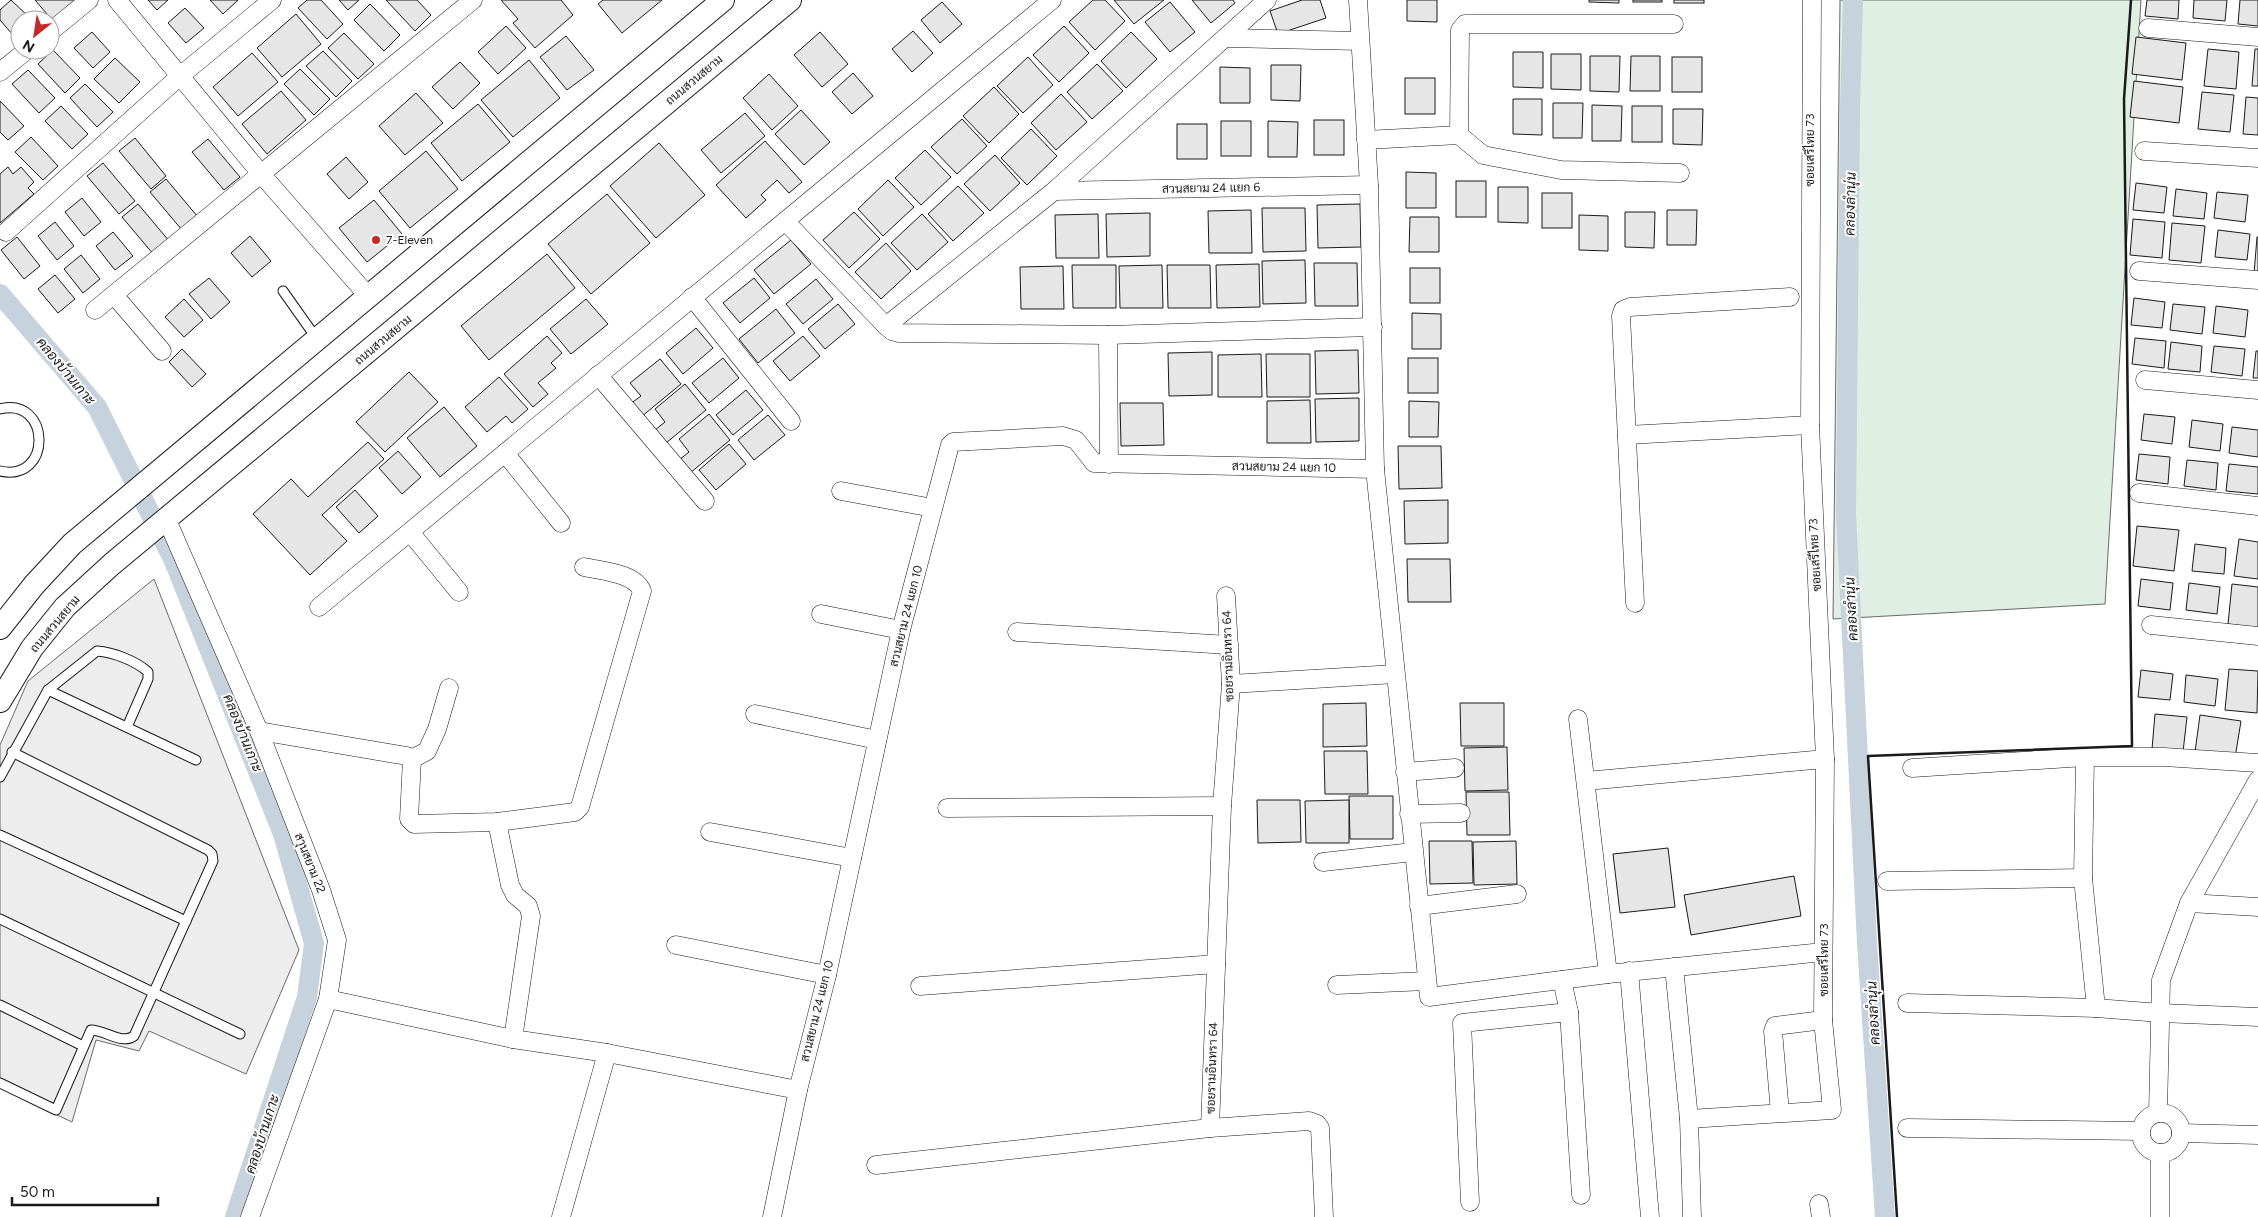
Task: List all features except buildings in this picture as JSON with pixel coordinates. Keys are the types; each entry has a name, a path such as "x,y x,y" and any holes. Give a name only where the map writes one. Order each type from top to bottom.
{"street":[{"path":"60,24 89,0"},
{"path":"117,0 262,175 369,297"},
{"path":"6,232 180,76 272,0"},
{"path":"95,310 262,175 473,0"},
{"path":"1,623 72,544 124,499 369,297 723,0"},
{"name":"ถนนสวนสยาม","path":"0,701 32,648 65,607 112,564 790,0"},
{"path":"319,607 1052,0"},
{"path":"886,326 1054,191 1227,38 1267,0"},
{"path":"1358,0 1369,185 1375,469 1427,993 1433,998 1629,971 1823,952"},
{"name":"ซอยเสรีไทย 73","path":"1780,1113 1832,1110 1824,1020 1825,759 1810,425 1812,0"},
{"path":"1459,135 1460,30 1465,24 1674,24"},
{"path":"2148,28 2258,38"},
{"path":"1227,38 1360,41"},
{"path":"0,72 15,60"},
{"path":"1366,140 1459,135 1483,155 1561,170 1680,173"},
{"path":"2144,151 2258,158"},
{"name":"สวนสยาม 24 แยก 6","path":"1054,191 1369,185"},
{"path":"785,220 886,326 892,331 899,333 1108,335 1373,327"},
{"path":"2139,271 2258,280"},
{"path":"114,295 162,351"},
{"path":"692,297 791,421"},
{"path":"1635,603 1621,316 1624,310 1630,307 1790,297"},
{"path":"1108,335 1109,464"},
{"path":"598,376 704,500"},
{"path":"2146,380 2258,390"},
{"path":"1627,435 1810,425"},
{"name":"สวนสยาม 24 แยก 10","path":"772,1217 798,1090 827,975 901,630 933,508 953,442 1063,436 1076,440 1092,462 1109,464 1375,469"},
{"path":"505,453 561,523"},
{"path":"841,491 933,508"},
{"path":"2139,492 2258,506"},
{"name":"สาุนสยาม 22","path":"167,520 259,731 321,890 336,940 328,999 250,1217"},
{"path":"410,532 460,592"},
{"path":"412,759 410,822 414,824 497,822 569,814 575,812 580,807 642,592 640,585 633,579 584,567"},
{"name":"ซอยรามอินทรา 64","path":"1226,596 1231,684 1222,806 1210,1128 1309,1121 1317,1124 1320,1128 1324,1217"},
{"path":"821,614 901,630"},
{"path":"2151,625 2258,636"},
{"path":"1017,632 1229,645"},
{"path":"1231,684 1395,674"},
{"path":"412,759 427,751 438,729 449,688"},
{"path":"755,714 877,740"},
{"path":"1578,719 1608,974"},
{"path":"259,731 407,756 412,759"},
{"path":"1912,768 2085,757 2164,757 2258,763"},
{"path":"2085,757 2083,878 2096,1008"},
{"path":"1586,781 1825,759"},
{"path":"1405,772 1455,768"},
{"path":"2158,1113 2161,980 2189,903 2258,780"},
{"path":"947,808 1222,806"},
{"path":"1409,814 1461,813"},
{"path":"497,822 510,885 515,895 528,906 531,916 514,1039"},
{"path":"710,832 852,858"},
{"path":"1323,862 1413,852"},
{"path":"1888,881 2083,878"},
{"path":"1419,906 1517,894"},
{"path":"2189,903 2258,907"},
{"path":"676,945 827,975"},
{"path":"920,986 1216,964"},
{"path":"1674,967 1689,1119 1692,1217"},
{"path":"1629,971 1650,1217"},
{"path":"1562,980 1569,1012 1581,1195"},
{"path":"1337,985 1426,981"},
{"path":"328,999 514,1039 607,1053 798,1090"},
{"path":"1907,1003 2096,1008 2258,1017"},
{"path":"1470,1202 1462,1023 1569,1012"},
{"path":"1689,1119 1780,1113 1773,1031 1775,1026 1824,1020"},
{"path":"561,1217 607,1053"},
{"path":"2158,1113 2171,1116 2176,1120 2181,1133 2177,1146 2172,1150 2160,1153 2153,1152 2143,1144 2140,1131 2146,1119 2158,1113"},
{"path":"876,1165 1210,1128"},
{"path":"1907,1128 2140,1131"},
{"path":"2181,1133 2258,1135"},
{"path":"2160,1153 2160,1217"}],"lane":[{"path":"283,291 317,340"},
{"path":"0,409 16,409 26,413 34,421 39,431 40,442 38,453 27,465 12,472 1,473"},
{"path":"0,777 12,752 48,690 97,651 106,651 148,672 148,679 127,727"},
{"path":"48,690 196,760"},
{"path":"0,1084 56,1110 91,1030 98,1030 124,1039 130,1039 134,1036 212,861 212,854 208,850 12,752"},
{"path":"0,835 186,921"},
{"path":"0,919 240,1034"},
{"path":"0,1005 83,1046"}],"green space":[{"path":"1840,0 2141,0 2105,604 1833,619"}],"shaded area":[{"path":"154,579 299,950 246,1074 149,1031 139,1051 96,1040 72,1122 0,1088 0,745 28,681"}],"waterway":[{"name":"คลองลำนุ่น","path":"1853,0 1850,108 1846,514 1867,943 1885,1217"},
{"name":"คลองบ้านเกาะ","path":"0,294 97,407 174,561 283,834 314,943 307,997 235,1217"}],"wall":[{"path":"1897,1217 1868,756 2132,746 2124,99 2131,0"}],"place":[{"name":"7-Eleven","path":"376,240"}]}
